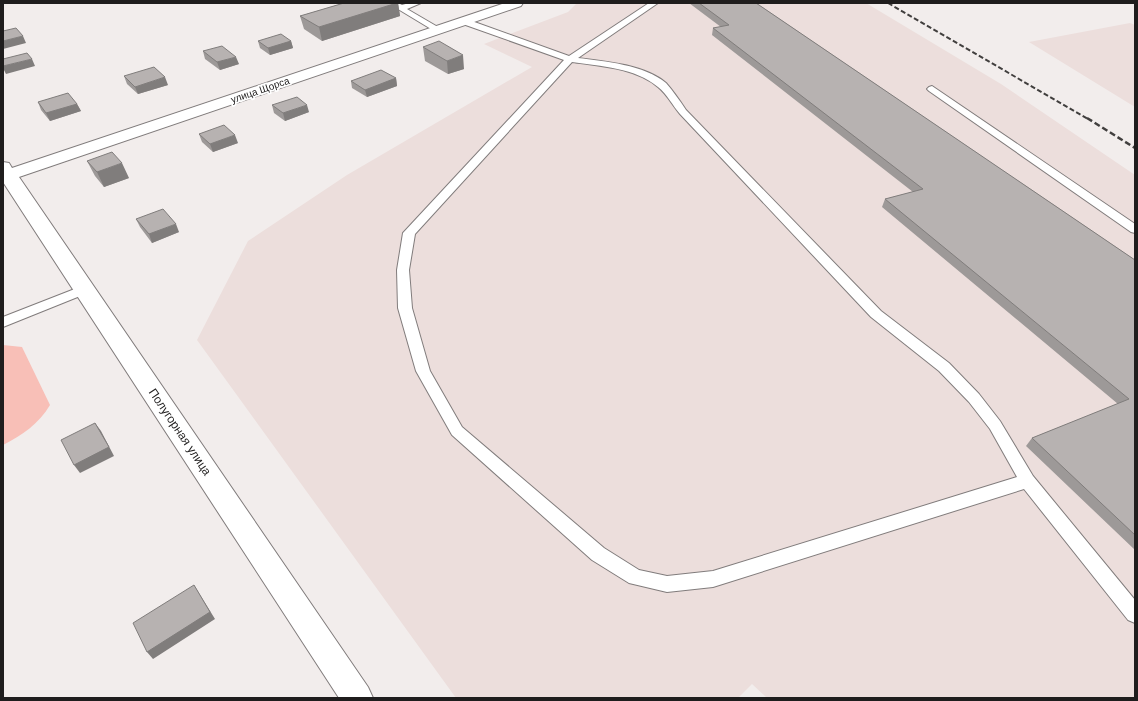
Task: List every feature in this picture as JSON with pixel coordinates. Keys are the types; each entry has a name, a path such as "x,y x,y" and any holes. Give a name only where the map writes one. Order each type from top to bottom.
{"street":[{"name":"улица Щорса","path":"5,173 518,3"},
{"name":"Полугорная улица","path":"5,173 85,289 357,698"}],"lane":[{"path":"392,3 439,30"},
{"path":"401,8 417,3"},
{"path":"654,3 570,60 409,233 403,270 405,308 423,371 457,431 598,554 635,577 667,584 713,579 1027,481"},
{"path":"463,21 506,35 570,60 612,65 643,74 662,85 683,112 876,314 944,367 974,398 995,425 1027,481 1135,614"},
{"path":"932,89 1135,229"},
{"path":"3,322 85,289"}],"shaded area":[{"path":"577,3 866,3 1001,84 1135,175 1135,698 767,698 752,684 738,698 456,698 197,340 248,241 347,175 532,67 484,44 568,12"},
{"path":"1130,23 1135,25 1135,107 1029,42"},
{"path":"3,345 22,347 50,405 41,418 30,428 3,445"}],"building":[{"path":"344,3 397,3 319,27 300,16"},
{"path":"699,3 756,3 1135,260 1135,535 1032,438 1129,399 885,199 923,189 713,28 729,25"},
{"path":"16,28 23,36 3,41 3,31"},
{"path":"281,34 291,41 268,48 258,41"},
{"path":"439,41 463,55 447,61 423,47"},
{"path":"222,46 236,57 217,62 203,51"},
{"path":"27,53 32,59 3,66 3,59"},
{"path":"154,67 165,77 135,87 124,76"},
{"path":"381,70 396,78 365,90 351,81"},
{"path":"68,93 77,104 46,113 38,102"},
{"path":"297,97 307,105 283,113 272,105"},
{"path":"224,125 235,135 210,144 199,134"},
{"path":"112,152 122,163 97,172 87,161"},
{"path":"163,209 176,224 149,234 136,219"},
{"path":"95,423 109,447 74,465 61,440"},
{"path":"194,585 210,612 147,652 133,623"}],"railway":[{"path":"888,3 1088,119"},
{"path":"1087,118 1135,148"}]}
